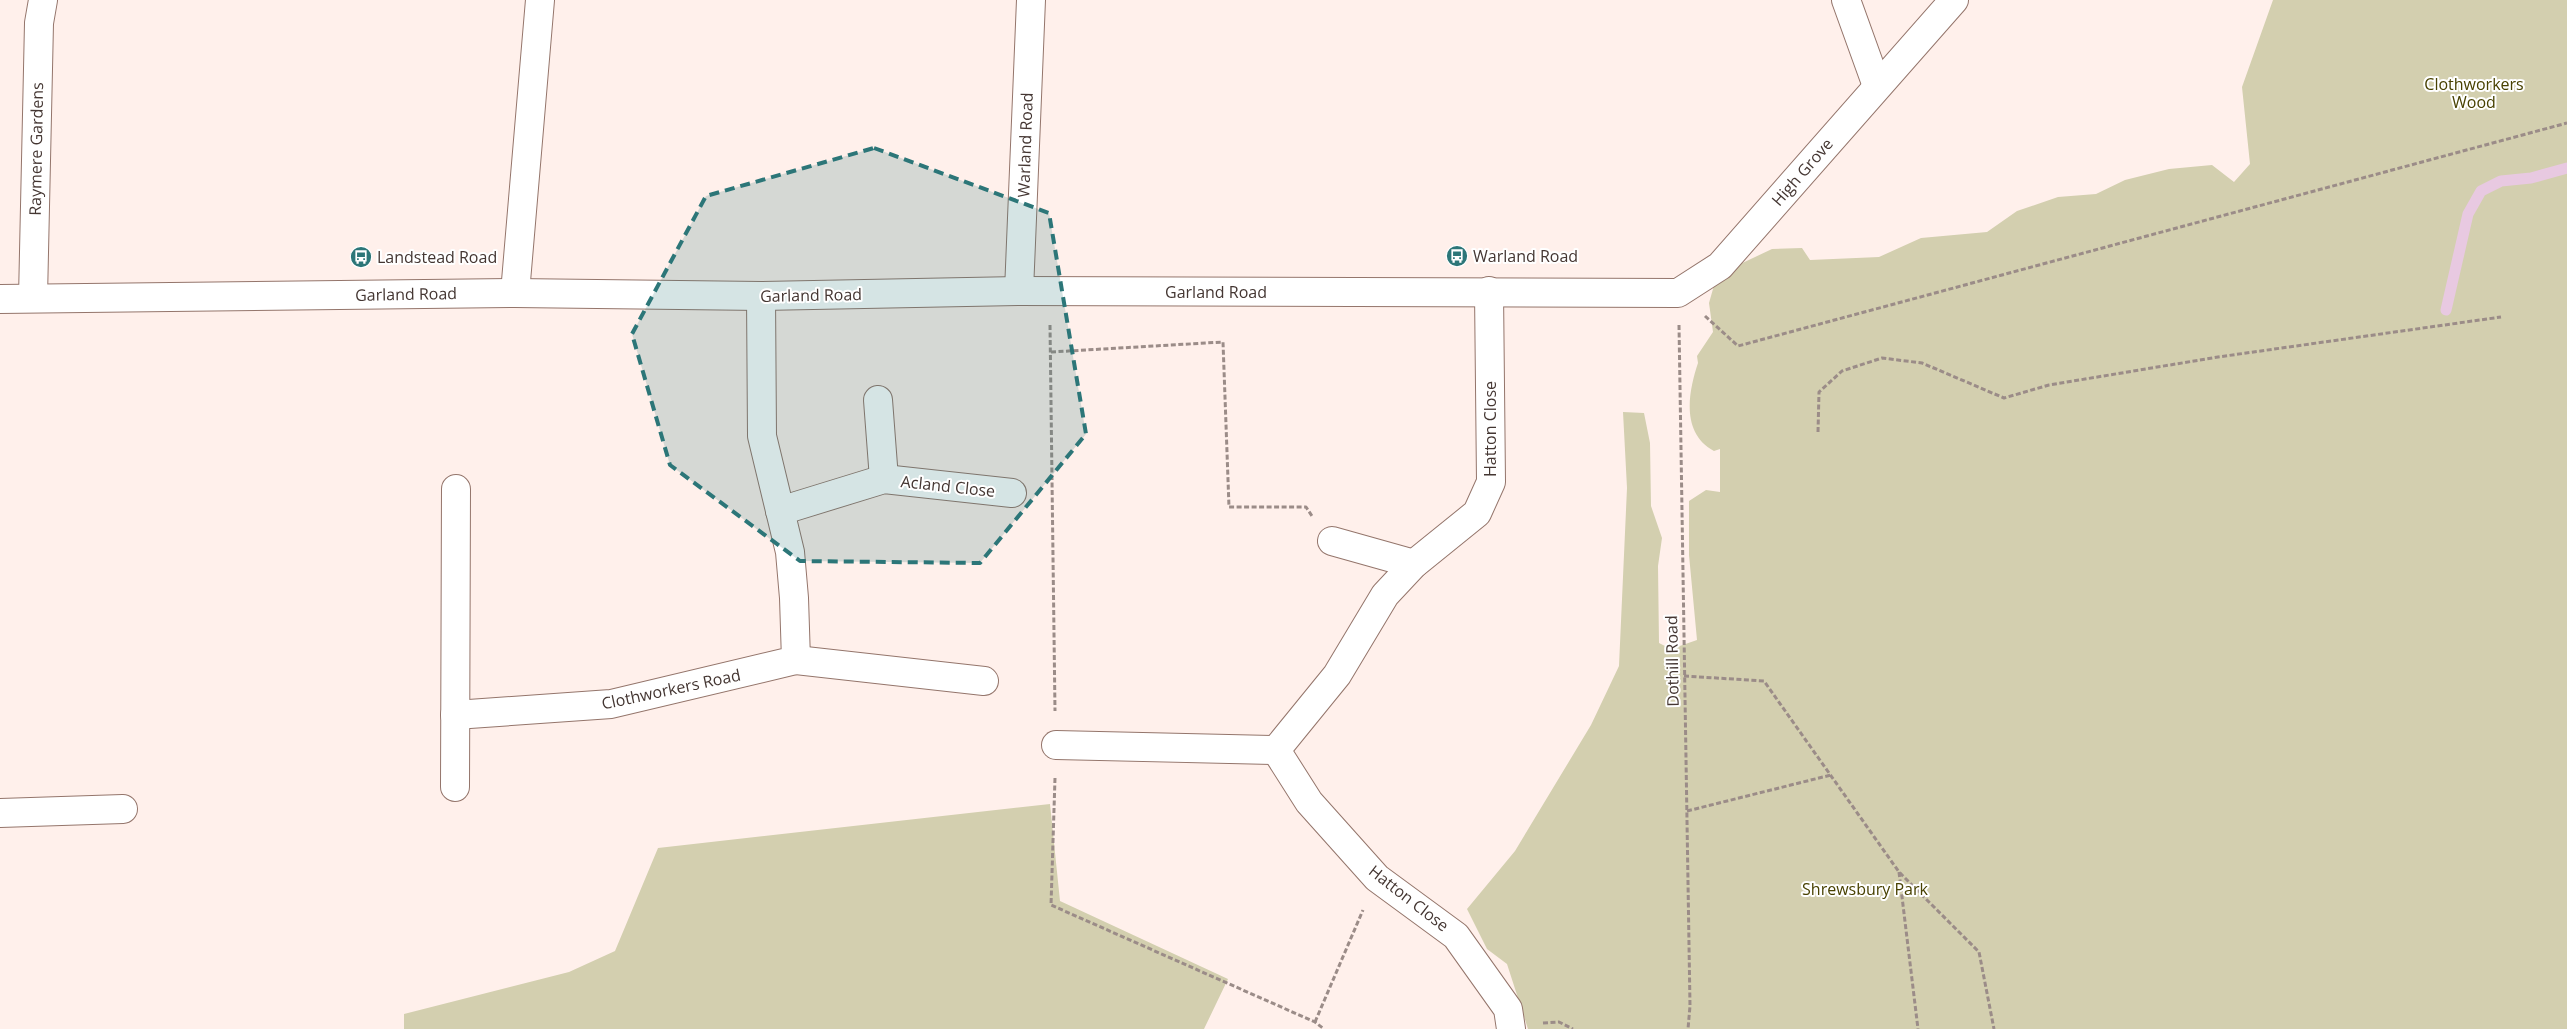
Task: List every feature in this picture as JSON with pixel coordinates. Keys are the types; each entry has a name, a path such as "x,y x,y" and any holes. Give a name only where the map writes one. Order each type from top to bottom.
{"street":[{"name":"Raymere Gardens","path":"33,298 39,23 43,0"},
{"path":"515,293 540,0"},
{"name":"Warland Road","path":"1018,291 1030,0"},
{"path":"1846,0 1878,86"},
{"name":"High Grove","path":"1678,292 1720,266 1954,0"},
{"name":"Garland Road","path":"0,299 515,293 761,296 1018,291 1678,292"},
{"name":"Hatton Close","path":"1489,291 1491,482 1477,513 1414,564 1385,595 1337,675 1276,750 1309,802 1377,878 1456,936 1508,1009 1511,1029"},
{"path":"761,296 762,436 791,561 796,660"},
{"name":"Acland Close","path":"878,400 884,479"},
{"name":"Acland Close","path":"780,511 884,479 1012,492"},
{"path":"455,787 456,490"},
{"path":"1332,541 1414,564"},
{"name":"Clothworkers Road","path":"455,715 611,704 796,660 984,681"},
{"path":"1056,745 1276,750"},
{"path":"0,813 123,809"}],"path":[{"path":"1678,292 1738,346 2567,123"},
{"name":"Dothill Road","path":"1678,292 1690,1006 1688,1029"},
{"path":"1818,432 1819,392 1842,371 1882,358 1922,363 2004,398 2049,385 2208,358 2501,316"},
{"path":"1051,352 1223,342 1229,507 1306,507 1332,541"},
{"path":"1684,676 1764,681 1899,872 1979,952 1994,1029"},
{"path":"1686,811 1831,775"},
{"path":"1899,872 1918,1029"},
{"path":"1315,1022 1377,878"}],"highlighted area":[{"path":"874,148 1049,213 1086,434 980,563 800,561 670,465 632,334 706,196"}],"green space":[{"path":"2273,0 2567,0 2567,1029 1528,1029 1507,964 1487,949 1467,909 1515,851 1591,725 1619,666 1627,488 1623,412 1644,413 1650,443 1651,506 1662,538 1658,566 1659,643 1671,649 1697,640 1689,555 1689,501 1706,490 1720,492 1720,449 1714,451 1703,443 1696,434 1690,412 1690,399 1698,363 1697,356 1713,332 1709,303 1717,275 1772,249 1802,248 1810,260 1879,257 1921,238 1987,232 2017,211 2058,197 2096,194 2125,180 2169,169 2212,165 2234,182 2250,164 2242,87"},
{"path":"1050,804 1060,901 1228,979 1204,1029 404,1029 404,1014 569,972 615,951 658,848"}],"waterway":[{"path":"2446,310 2468,214 2481,191 2501,181 2531,178 2567,168"}],"place":[{"name":"Warland Road","path":"1457,256"},
{"name":"Landstead Road","path":"361,257"}],"park label":[{"name":"Clothworkers Wood","path":"2474,93"},
{"name":"Shrewsbury Park","path":"1865,889"}]}
